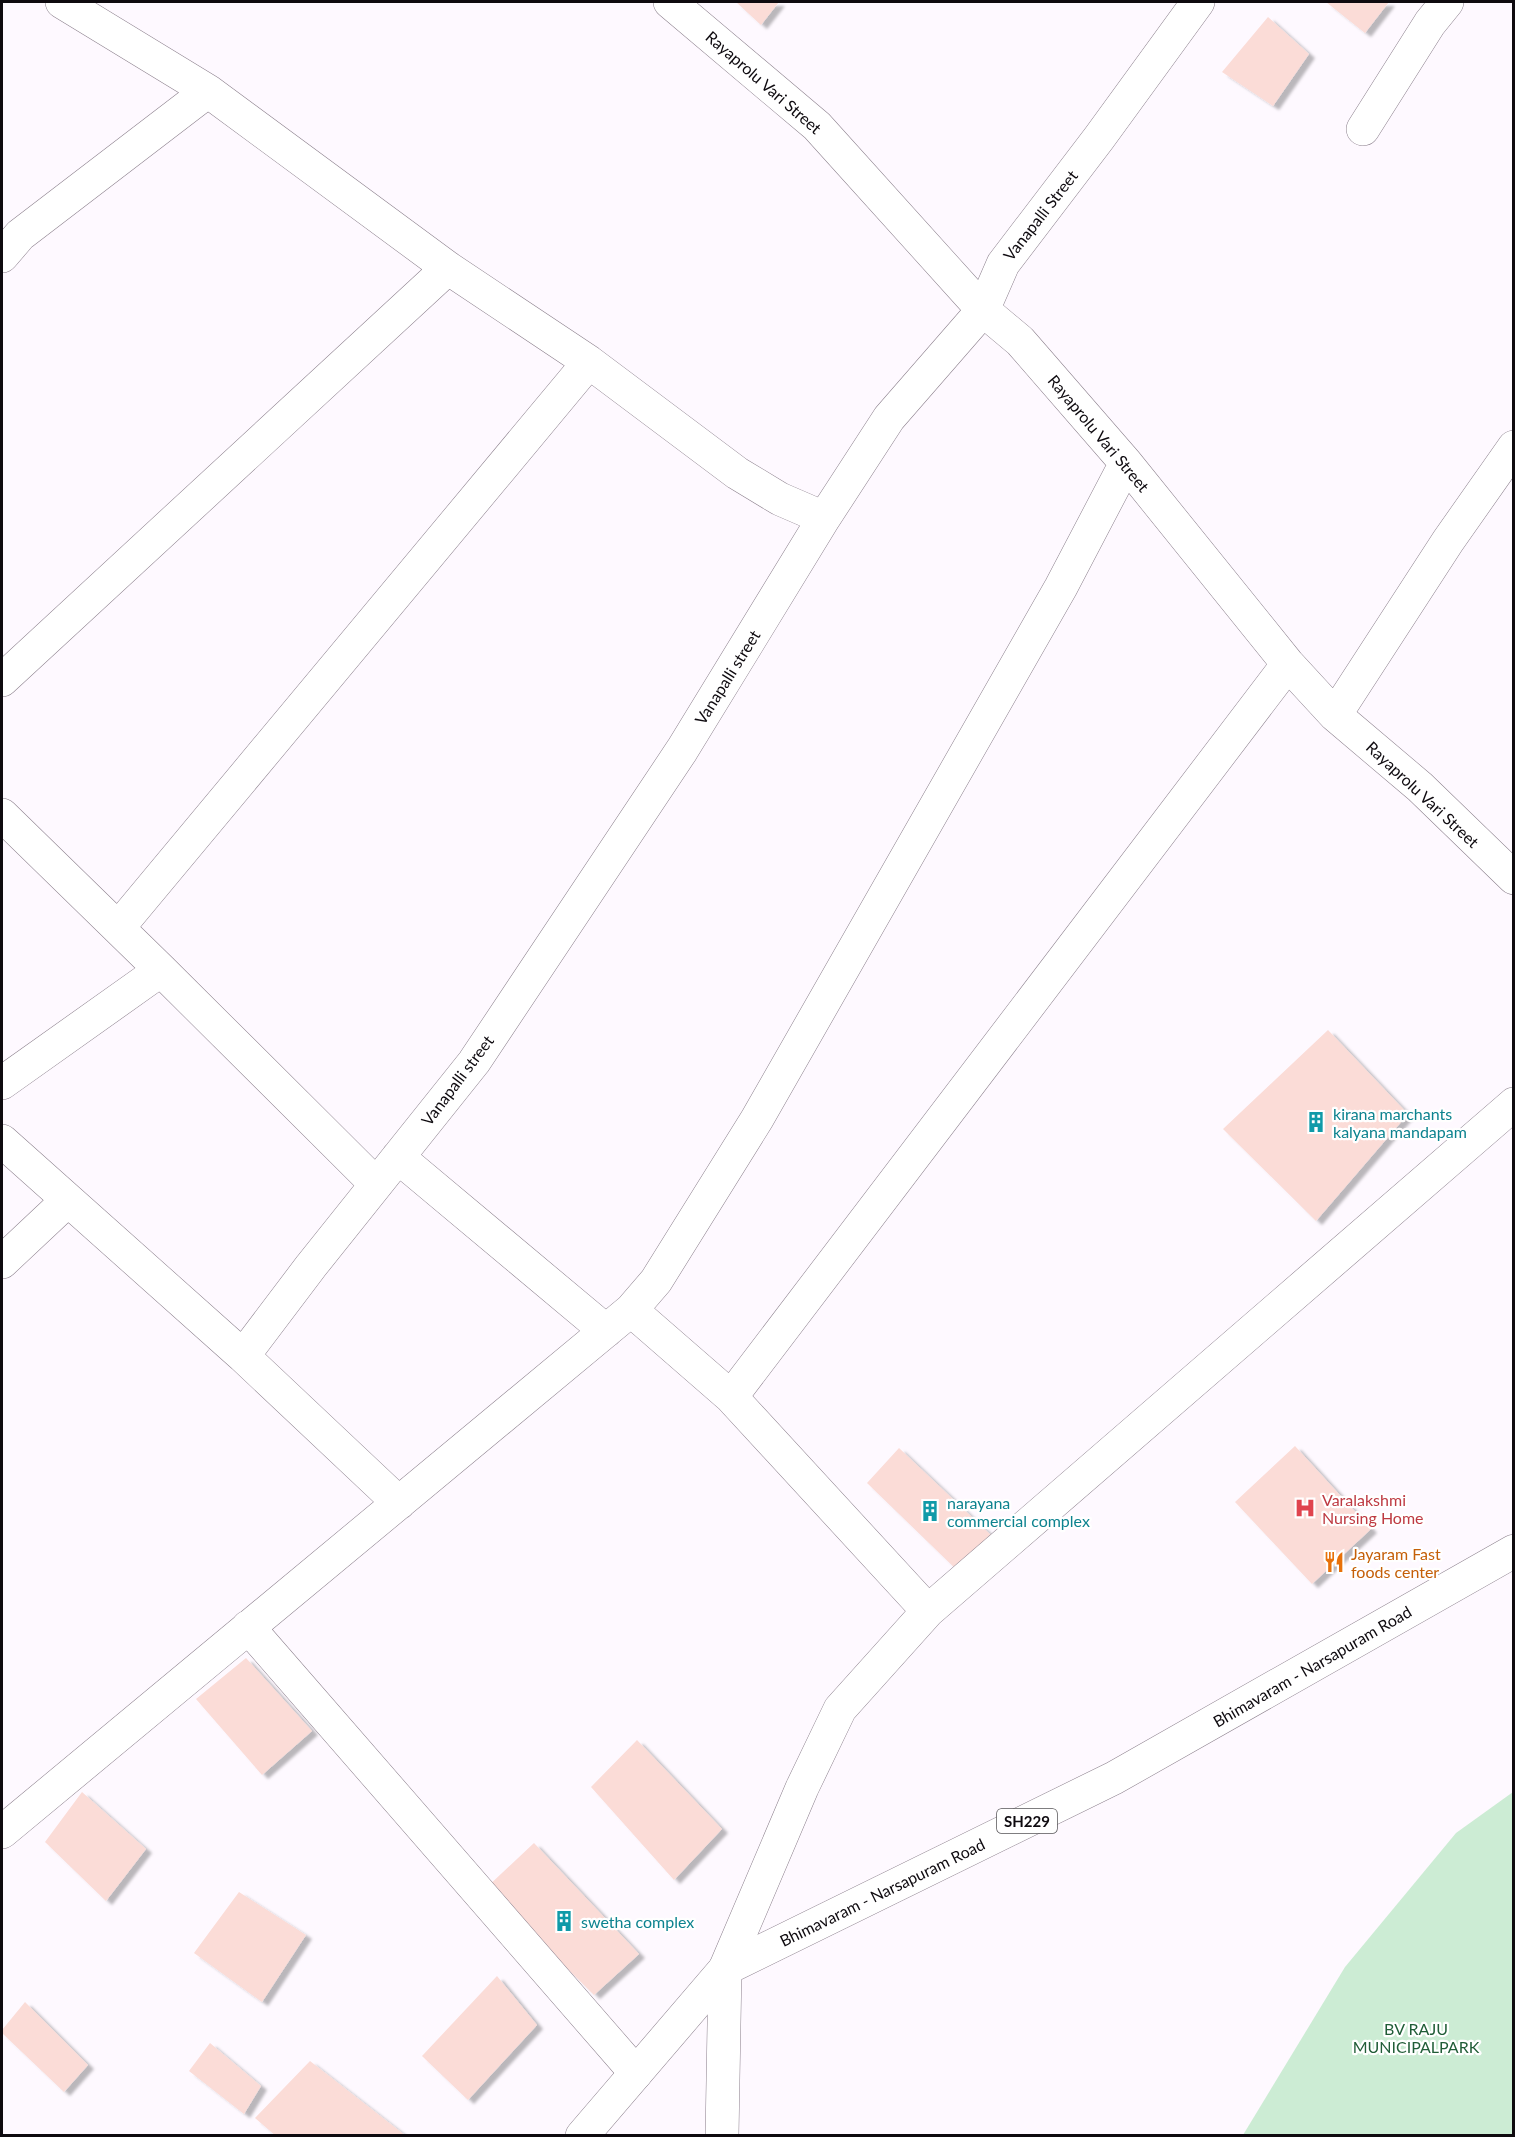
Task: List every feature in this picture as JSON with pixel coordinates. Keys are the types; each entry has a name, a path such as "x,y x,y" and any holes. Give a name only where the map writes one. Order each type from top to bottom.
{"street":[{"path":"62,2 208,91 448,268 589,362 737,473 780,499 824,518"},
{"name":"Rayaprolu Vari Street","path":"670,2 817,126 983,310 1020,341 1126,463 1288,664 1335,715 1420,787 1514,879"},
{"name":"Vanapalli Street","path":"824,518 889,418 983,310 1002,264 1100,138 1198,2"},
{"path":"1363,129 1430,23 1447,2"},
{"path":"2,256 20,235 208,91"},
{"path":"2,680 448,268"},
{"path":"118,928 589,362"},
{"path":"1335,715 1448,541 1514,447"},
{"path":"2,1832 631,1310 656,1281 757,1119 1061,588 1126,463"},
{"name":"Vanapalli street","path":"243,1356 474,1062 682,750 824,518"},
{"path":"731,1397 1288,664"},
{"path":"2,814 376,1184"},
{"path":"2,1083 161,970"},
{"path":"722,2136 725,1969 802,1788 840,1709 928,1611 1514,1104"},
{"path":"2,1141 243,1356 399,1503"},
{"path":"398,1157 606,1331"},
{"path":"2,1262 68,1200"},
{"path":"631,1310 731,1397 928,1611"},
{"name":"Bhimavaram - Narsapuram Road","path":"582,2136 725,1969 1114,1778 1514,1551"},
{"path":"248,1627 636,2073"}],"green space":[{"name":"BV RAJU MUNICIPALPARK","path":"1513,1792 1513,2135 1243,2135 1345,1967 1456,1833"}],"building":[{"path":"736,2 779,2 761,25"},
{"path":"1326,2 1389,2 1365,33"},
{"path":"1268,17 1309,54 1273,106 1222,72"},
{"name":"kirana marchants kalyana mandapam","path":"1328,1030 1408,1114 1316,1221 1223,1129"},
{"path":"1295,1446 1371,1529 1312,1584 1235,1502"},
{"name":"narayana commercial complex","path":"899,1448 994,1538 961,1574 867,1483"},
{"path":"246,1658 312,1731 262,1775 196,1699"},
{"path":"637,1740 722,1829 674,1880 591,1787"},
{"path":"82,1792 146,1849 106,1901 45,1842"},
{"name":"swetha complex","path":"534,1843 639,1954 594,1995 486,1888"},
{"path":"239,1892 306,1935 262,2002 194,1953"},
{"path":"497,1976 537,2025 468,2100 422,2056"},
{"path":"25,2002 88,2065 64,2092 2,2033"},
{"path":"210,2043 261,2086 244,2114 189,2071"},
{"path":"310,2061 406,2136 276,2136 255,2118"}],"place":[{"name":"kirana marchants kalyana mandapam","path":"1316,1122"},
{"name":"Varalakshmi Nursing Home","path":"1305,1508"},
{"name":"narayana commercial complex","path":"930,1511"},
{"name":"Jayaram Fast foods center","path":"1334,1562"},
{"name":"swetha complex","path":"564,1921"}]}
